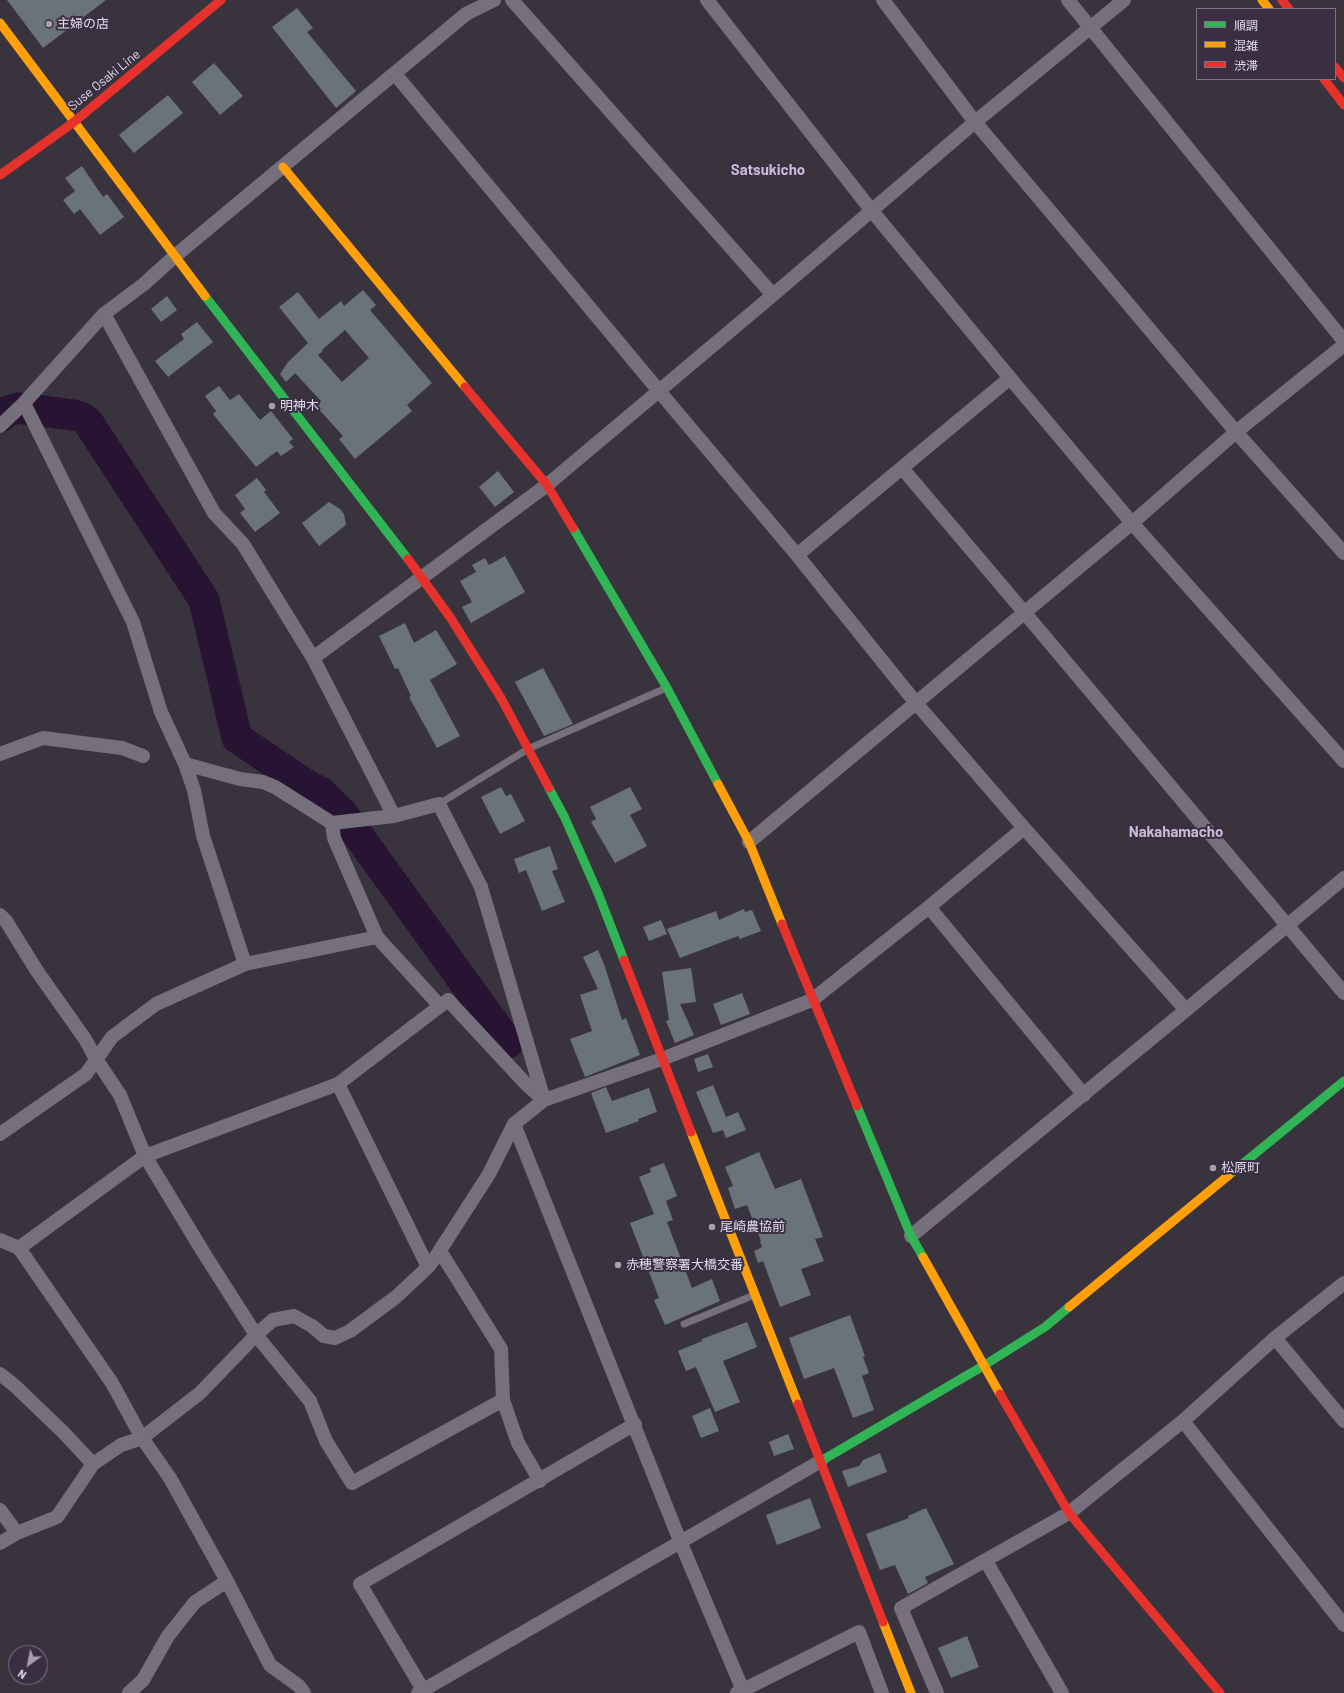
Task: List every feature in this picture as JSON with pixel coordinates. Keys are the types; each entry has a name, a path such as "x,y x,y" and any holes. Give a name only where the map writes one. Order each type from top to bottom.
{"street":[{"name":"Suse Osaki Line","path":"0,175 74,122 221,0"},
{"path":"0,426 24,403 104,314 144,284 175,256 466,14 494,0"},
{"path":"512,0 773,295"},
{"path":"707,0 872,210 1010,378 1132,523 1344,761"},
{"path":"883,0 975,122 1236,432 1344,553"},
{"path":"1068,0 1344,341"},
{"path":"313,658 547,485 773,295 975,122 1124,0"},
{"path":"1262,0 1268,8"},
{"path":"1282,0 1288,8"},
{"path":"0,23 175,256 422,578 450,617 479,662 528,749 564,816 598,893 911,1693"},
{"path":"1336,68 1344,78"},
{"path":"395,74 797,555 916,703 1024,828 1186,1010"},
{"path":"1325,80 1344,105"},
{"path":"283,167 547,485 667,688 749,842 812,1000 911,1236 983,1366 1069,1513 1220,1693"},
{"path":"104,314 214,513 244,544 313,658 394,816"},
{"path":"749,842 1132,523 1236,432 1344,345"},
{"path":"797,555 1010,378"},
{"path":"24,403 133,622 161,712 185,764 194,790 203,836 246,964"},
{"path":"902,468 1344,993"},
{"path":"0,754 43,738 122,748 143,756"},
{"path":"185,764 240,779 263,782 275,787 332,823 394,816 439,804 481,887 544,1100"},
{"path":"332,823 334,838 377,937 440,1006"},
{"path":"0,1543 17,1533 57,1517 93,1464 121,1445 142,1438 200,1393 256,1335 273,1320 294,1316 312,1326 324,1336 335,1338 350,1331 396,1297 428,1267 440,1251 489,1174 514,1124 544,1100 662,1059 812,1000 929,907 1024,828"},
{"path":"911,1236 1084,1095 1287,924 1344,878"},
{"path":"929,907 1084,1095"},
{"path":"0,916 6,921 37,971 85,1039 96,1059 120,1095 145,1156 204,1256 256,1335 310,1401 326,1441 352,1483 503,1400"},
{"path":"0,1134 86,1074 112,1037 156,1004 246,964 377,937"},
{"path":"19,1248 145,1156 338,1084 448,1000 527,1085 544,1100"},
{"path":"635,1424 540,1481 360,1584 422,1692 680,1541 821,1461 983,1366 1045,1327 1344,1081"},
{"path":"338,1084 428,1267"},
{"path":"514,1124 741,1692 859,1632 882,1693"},
{"path":"0,1240 19,1248 112,1383 142,1438 170,1478 227,1581 270,1665 299,1686 304,1693"},
{"path":"440,1251 500,1349 503,1400 518,1443 540,1481"},
{"path":"938,1693 901,1608 1069,1513 1183,1421 1275,1338 1344,1283"},
{"path":"1275,1338 1344,1421"},
{"path":"0,1374 14,1385 63,1432 93,1464"},
{"path":"1183,1421 1344,1625"},
{"path":"0,1510 17,1533"},
{"path":"986,1561 1062,1693"},
{"path":"129,1693 143,1680 168,1636 195,1602 227,1581"}],"lane":[{"path":"439,804 528,749 667,688"},
{"path":"684,1324 755,1295"}],"building":[{"name":"主婦の店","path":"7,0 106,0 43,48"},
{"path":"297,8 313,28 307,32 356,91 336,108 272,27"},
{"path":"214,63 243,96 220,115 192,82"},
{"path":"168,95 183,113 134,153 119,135"},
{"path":"82,166 103,197 107,194 124,217 100,235 80,209 74,214 63,200 75,191 65,178"},
{"path":"363,290 376,305 370,310 432,383 407,405 412,411 355,459 339,439 343,436 316,406 321,401 295,373 286,382 280,374 288,362 308,343 279,307 298,292 319,319 341,301 344,306","holes":["345,330 369,358 342,382 318,355"]},
{"path":"167,296 177,310 161,322 151,309"},
{"path":"197,322 213,342 168,377 155,361 184,339 181,334"},
{"path":"219,386 230,400 239,394 260,420 271,411 293,439 289,442 294,447 281,456 277,451 256,467 213,414 216,411 205,396"},
{"path":"498,471 514,492 495,507 479,487"},
{"path":"257,478 266,490 264,492 280,513 255,532 240,513 245,509 235,495"},
{"path":"329,502 340,509 344,514 346,525 319,546 302,523"},
{"path":"505,556 525,592 471,623 462,607 472,602 460,581 476,572 472,565 485,558 489,565"},
{"path":"405,623 414,643 436,630 457,664 430,680 460,736 437,748 409,697 411,696 398,668 395,669 379,636"},
{"path":"543,668 573,724 544,736 515,682"},
{"path":"501,787 506,796 511,794 525,821 500,834 481,797"},
{"path":"630,787 642,809 630,815 647,846 615,863 591,822 596,819 590,807"},
{"path":"550,846 558,869 552,871 565,902 542,911 526,870 519,873 514,859"},
{"path":"744,909 745,912 752,910 761,931 740,939 738,936 680,958 667,929 716,911 719,920"},
{"path":"661,920 667,934 649,941 643,927"},
{"path":"598,950 622,1020 626,1018 640,1055 585,1077 570,1039 592,1031 580,995 598,989 583,957"},
{"path":"691,968 696,1002 680,1004 694,1035 675,1043 666,1021 669,1020 662,972"},
{"path":"742,993 750,1014 721,1025 713,1004"},
{"path":"708,1054 713,1067 698,1072 694,1059"},
{"path":"713,1085 726,1117 738,1112 746,1130 726,1138 723,1130 713,1133 696,1092"},
{"path":"606,1087 612,1101 649,1088 657,1112 638,1119 639,1121 606,1133 591,1093"},
{"path":"759,1152 775,1189 801,1179 823,1237 815,1239 824,1261 801,1269 811,1295 780,1307 763,1261 758,1263 754,1251 762,1247 747,1205 735,1209 728,1188 733,1186 725,1167"},
{"path":"664,1163 677,1196 666,1201 673,1220 667,1222 692,1288 712,1279 720,1301 665,1325 654,1300 659,1298 630,1223 654,1214 639,1177 651,1172 650,1168"},
{"path":"850,1315 865,1356 863,1357 869,1373 862,1376 874,1410 853,1418 834,1368 804,1379 789,1338"},
{"path":"747,1322 757,1347 723,1361 740,1402 715,1412 696,1367 686,1371 678,1351 702,1341 702,1339"},
{"path":"710,1408 719,1431 701,1438 692,1416"},
{"path":"788,1434 794,1449 774,1456 769,1442"},
{"path":"880,1453 887,1472 848,1487 842,1471 859,1466 863,1460"},
{"path":"810,1498 821,1528 777,1545 766,1515"},
{"path":"926,1508 954,1564 925,1577 928,1583 908,1594 895,1565 880,1570 866,1534 909,1518 908,1516"},
{"path":"967,1636 979,1667 951,1678 938,1648"}],"waterway":[{"path":"0,417 6,412 18,408 73,415 81,417 88,422 204,600 237,738 310,787 321,792 343,814 508,1043"}],"traffic: fast":[{"path":"205,296 408,559"},
{"path":"573,528 667,688 718,784"},
{"path":"549,788 564,816 598,893 624,960"},
{"path":"1229,1175 1344,1081"},
{"path":"857,1106 911,1236 923,1257"},
{"path":"821,1461 983,1366 1045,1327 1069,1307"}],"traffic: slow":[{"path":"1262,0 1268,8"},
{"path":"0,23 205,296"},
{"path":"283,167 465,387"},
{"path":"718,784 749,842 782,924"},
{"path":"691,1132 798,1404"},
{"path":"1069,1307 1229,1175"},
{"path":"923,1257 1000,1394"},
{"path":"883,1622 911,1693"}],"traffic: jam":[{"path":"0,175 74,122 221,0"},
{"path":"1282,0 1288,8"},
{"path":"1336,68 1344,78"},
{"path":"1325,80 1344,105"},
{"path":"465,387 547,485 573,528"},
{"path":"408,559 450,617 501,698 549,788"},
{"path":"782,924 857,1106"},
{"path":"624,960 691,1132"},
{"path":"1000,1394 1069,1513 1220,1693"},
{"path":"798,1404 883,1622"}],"place":[{"name":"主婦の店","path":"49,24"},
{"name":"明神木","path":"272,406"},
{"name":"松原町","path":"1213,1168"},
{"name":"尾崎農協前","path":"712,1227"},
{"name":"赤穂警察署大橋交番","path":"618,1265"}],"district":[{"name":"Satsukicho","path":"768,170"},
{"name":"Nakahamacho","path":"1176,832"}]}
